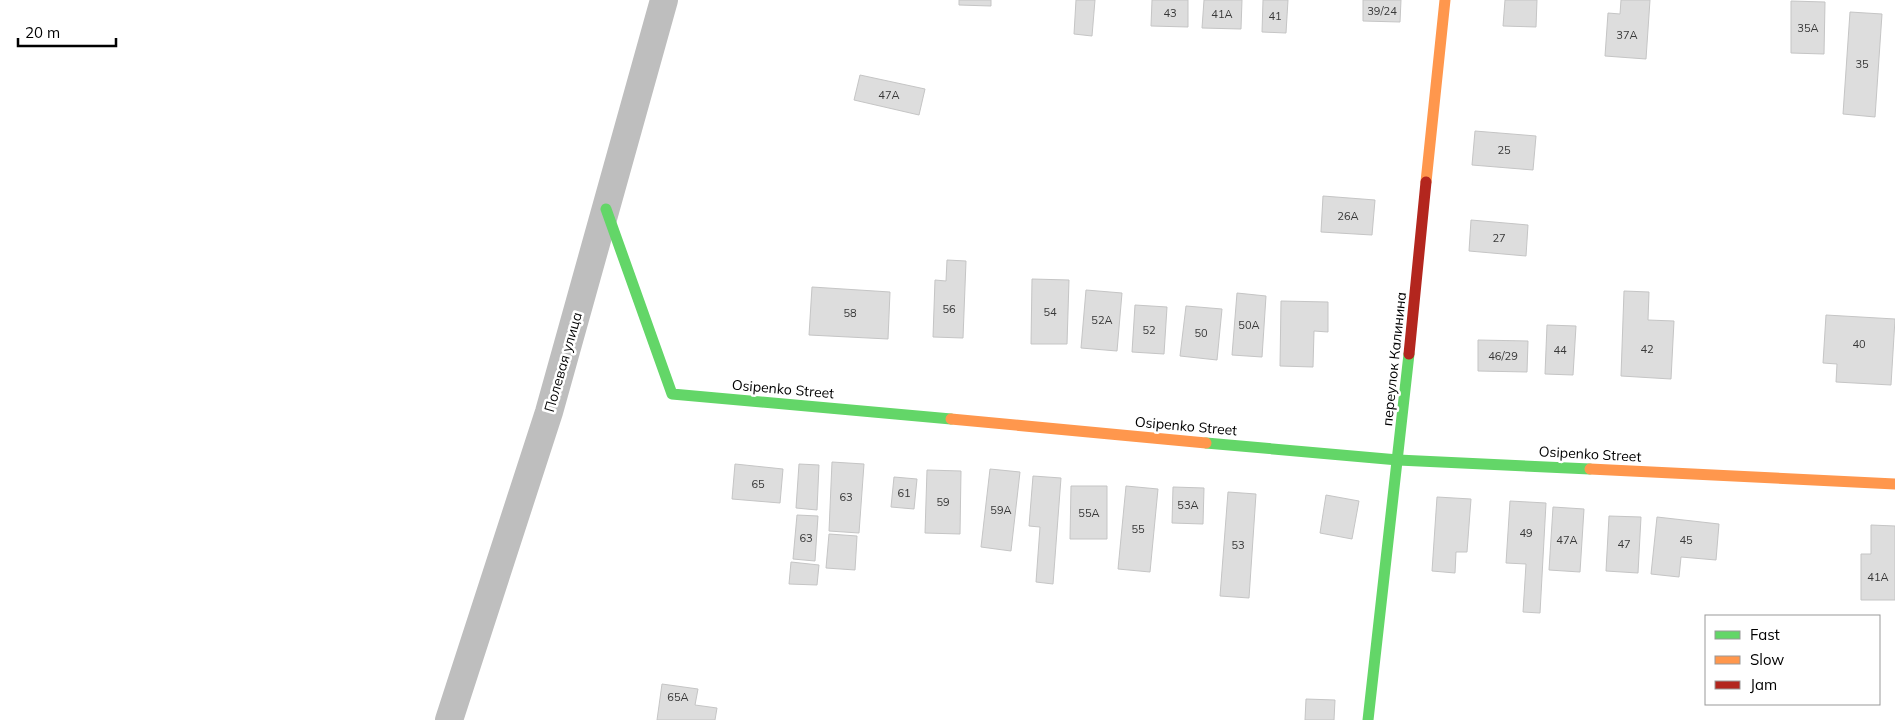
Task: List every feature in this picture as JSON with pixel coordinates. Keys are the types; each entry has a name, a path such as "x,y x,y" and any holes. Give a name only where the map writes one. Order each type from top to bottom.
{"street":[{"name":"Полевая улица","path":"449,720 548,412 664,0"},
{"name":"переулок Калинина","path":"1368,720 1398,460 1445,0"},
{"name":"Osipenko Street","path":"606,210 672,394 1398,460 1895,484"}],"building":[{"path":"959,0 991,0 991,6 959,5"},
{"path":"1076,0 1095,0 1092,36 1074,34"},
{"path":"1152,0 1188,0 1188,27 1151,26"},
{"path":"1204,0 1242,0 1241,29 1202,28"},
{"path":"1263,0 1288,0 1286,33 1262,32"},
{"path":"1363,0 1401,0 1400,22 1363,21"},
{"path":"1505,0 1537,0 1536,27 1503,26"},
{"path":"1621,0 1650,0 1646,59 1605,56 1608,13 1620,14"},
{"path":"1791,1 1825,2 1824,54 1791,53"},
{"path":"1850,12 1882,14 1875,117 1843,114"},
{"path":"860,75 925,89 919,115 854,100"},
{"path":"1475,131 1536,136 1533,170 1472,165"},
{"path":"1323,196 1375,200 1372,235 1321,232"},
{"path":"1471,220 1528,225 1526,256 1469,251"},
{"path":"947,260 966,261 963,338 933,337 935,280 946,281"},
{"path":"1032,279 1069,280 1067,344 1031,344"},
{"path":"812,287 890,292 888,339 809,335"},
{"path":"1086,290 1122,293 1117,351 1081,348"},
{"path":"1624,291 1649,292 1648,320 1674,321 1671,379 1621,376"},
{"path":"1237,293 1266,296 1262,357 1232,355"},
{"path":"1281,301 1328,302 1328,332 1314,331 1313,367 1280,366"},
{"path":"1135,305 1167,307 1164,354 1132,352"},
{"path":"1186,306 1222,309 1217,360 1180,356"},
{"path":"1826,315 1895,319 1891,385 1836,382 1837,364 1823,363"},
{"path":"1547,325 1576,326 1573,375 1545,374"},
{"path":"1478,340 1528,341 1527,372 1478,371"},
{"path":"832,462 864,464 859,533 829,531"},
{"path":"735,464 783,469 780,503 732,499"},
{"path":"799,464 819,465 817,510 796,508"},
{"path":"990,469 1020,472 1011,551 981,547"},
{"path":"927,470 961,471 960,534 925,533"},
{"path":"1033,476 1061,478 1053,584 1036,582 1040,527 1029,526"},
{"path":"894,477 917,479 914,509 891,507"},
{"path":"1071,486 1107,486 1107,539 1070,539"},
{"path":"1126,486 1158,489 1150,572 1118,569"},
{"path":"1173,487 1204,488 1203,524 1172,523"},
{"path":"1228,492 1256,494 1249,598 1220,596"},
{"path":"1326,495 1359,501 1352,539 1320,533"},
{"path":"1437,497 1471,499 1467,552 1456,552 1455,573 1432,571"},
{"path":"1510,501 1546,503 1540,613 1523,612 1526,564 1506,563"},
{"path":"1553,507 1584,509 1580,572 1549,570"},
{"path":"797,515 818,516 815,561 793,559"},
{"path":"1609,516 1641,517 1638,573 1606,571"},
{"path":"1657,517 1719,524 1716,560 1681,557 1679,577 1651,574"},
{"path":"1871,525 1895,526 1895,600 1861,600 1861,554 1871,554"},
{"path":"829,534 857,536 855,570 826,568"},
{"path":"791,562 819,565 817,585 789,584"},
{"path":"662,684 698,689 695,705 717,708 715,720 657,720"},
{"path":"1306,699 1335,700 1334,720 1305,720"}],"traffic: fast":[{"path":"606,209 672,394 951,419"},
{"path":"1368,720 1409,354"},
{"path":"1206,443 1398,460 1590,469"}],"traffic: slow":[{"path":"1426,182 1445,0"},
{"path":"951,419 1206,443"},
{"path":"1590,469 1895,484"}],"traffic: jam":[{"path":"1409,354 1426,182"}]}
